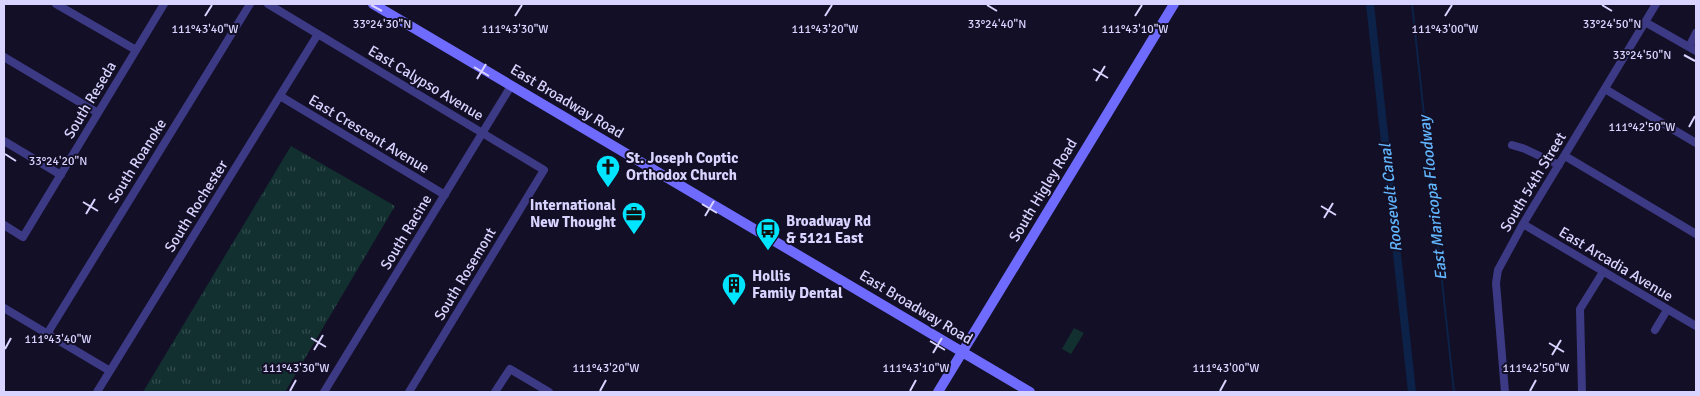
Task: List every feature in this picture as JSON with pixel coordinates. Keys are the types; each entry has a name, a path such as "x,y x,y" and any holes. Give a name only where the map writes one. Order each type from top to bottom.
{"main road":[{"name":"East Broadway Road","path":"373,4 1030,392"},
{"name":"South Higley Road","path":"938,392 1174,4"}],"street":[{"path":"56,4 136,50"},
{"name":"South Reseda","path":"4,225 23,237 164,4"},
{"name":"South Roanoke","path":"47,334 250,4"},
{"name":"East Calypso Avenue","path":"268,4 544,170"},
{"name":"South 54th Street","path":"1505,392 1496,283 1498,270 1523,224 1656,4"},
{"path":"1645,22 1693,49 1696,33"},
{"name":"South Rochester","path":"97,392 318,34"},
{"path":"4,56 98,113"},
{"name":"South Racine","path":"324,392 511,86"},
{"path":"1605,89 1696,143"},
{"name":"East Crescent Avenue","path":"280,96 445,195"},
{"path":"4,141 60,175"},
{"path":"1512,146 1525,149 1559,166"},
{"path":"1565,156 1696,234"},
{"name":"South Rosemont","path":"409,392 544,170"},
{"name":"East Arcadia Avenue","path":"1523,224 1696,326"},
{"path":"1582,392 1580,309 1603,272"},
{"path":"4,308 110,371"},
{"path":"1655,330 1667,310"},
{"path":"495,392 510,369 549,392"}],"green space":[{"path":"291,146 395,206 285,392 143,392"},
{"path":"1074,328 1084,333 1071,354 1062,349"}],"waterway":[{"name":"Roosevelt Canal","path":"1370,4 1412,392"},
{"name":"East Maricopa Floodway","path":"1412,4 1454,392"}],"place":[{"name":"St. Joseph Coptic Orthodox Church","path":"608,188"},
{"name":"International New Thought","path":"634,235"},
{"name":"Broadway Rd & 5121 East","path":"768,251"},
{"name":"Hollis Family Dental","path":"734,306"}]}
